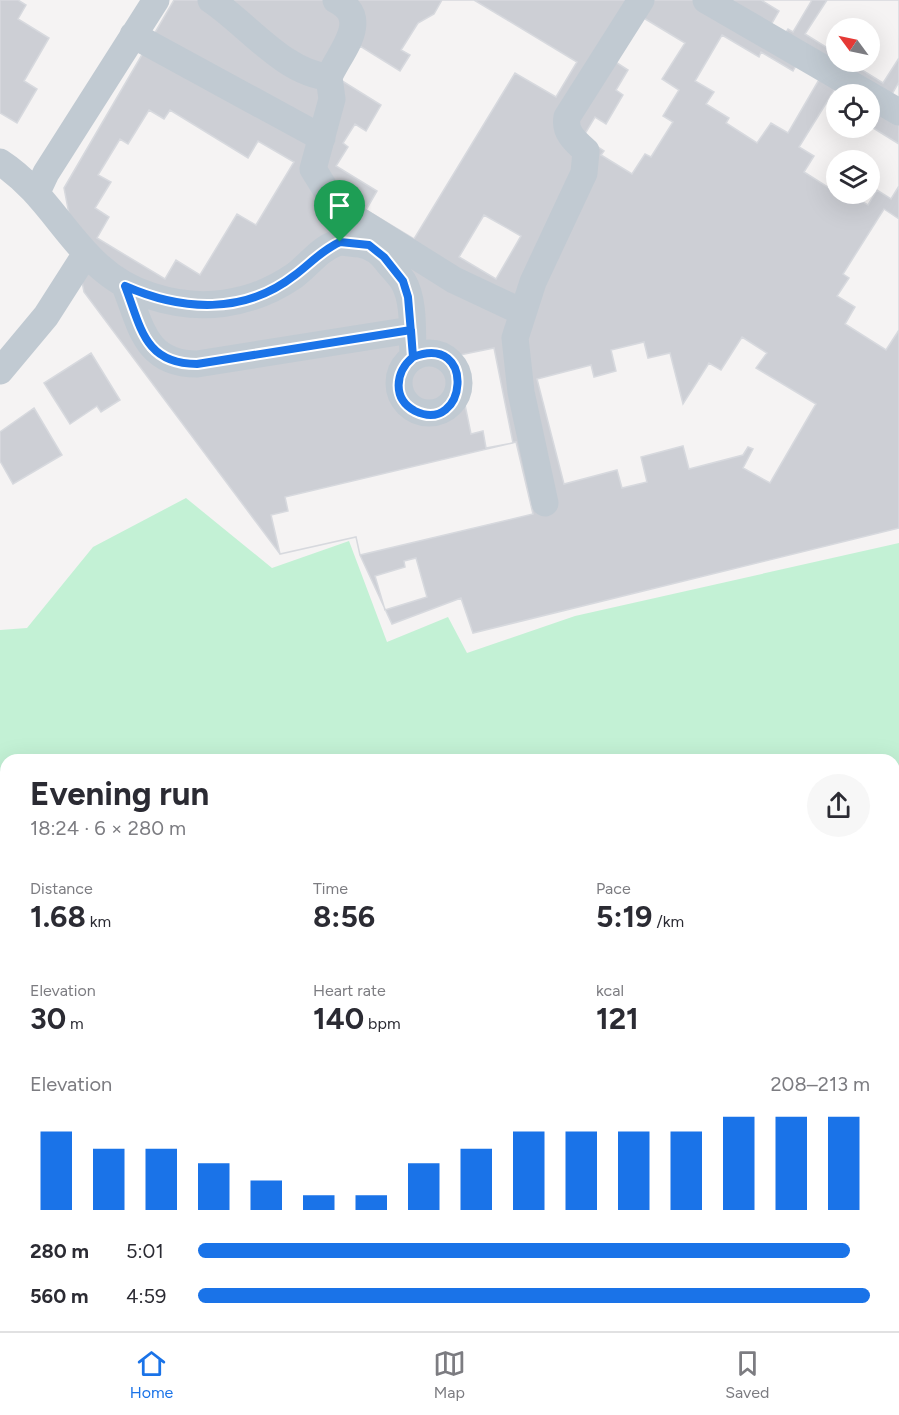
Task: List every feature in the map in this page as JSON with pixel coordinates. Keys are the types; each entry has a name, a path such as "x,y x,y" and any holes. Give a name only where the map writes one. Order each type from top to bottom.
{"street":[{"path":"37,192 46,173 156,0"},
{"path":"211,0 235,16 285,61 312,76 329,77"},
{"path":"336,0 351,14 354,22 350,42 329,77 332,99 313,169 326,190 347,213 454,280 522,312"},
{"path":"546,503 521,392 515,338 522,312 547,249 584,173 586,151 572,138 565,126 567,117 641,0"},
{"path":"706,0 899,112"},
{"path":"133,34 322,138"},
{"path":"0,162 17,173 37,192 85,255 125,286 172,303 221,305 247,300 295,275 327,247 340,242 369,245 384,257 403,281 408,297 413,357"},
{"path":"0,371 46,316 85,255"},
{"path":"125,286 146,340 159,356 178,364 197,364 411,330"}],"green space":[{"path":"186,498 272,568 349,541 387,642 448,617 467,653 575,616 899,543 899,754 0,754 0,630 27,628 93,547"}],"building":[{"path":"0,0 18,0 26,5 18,19 49,38 24,81 37,89 17,123 0,113"},
{"path":"174,0 899,0 899,528 473,633 461,598 392,624 360,555 356,537 280,554 84,292 64,188"},
{"path":"442,0 474,0 577,62 556,97 515,73 414,239 366,210 377,191 336,166 348,147 343,143 355,124 366,131 381,105 339,79 360,46 400,71 410,55 401,50 418,23 434,14"},
{"path":"761,0 812,0 793,32 788,29 782,39 768,30 779,11"},
{"path":"827,0 899,0 899,58 883,83 865,72 880,72 880,18 826,18 826,47 805,34"},
{"path":"642,17 685,43 662,79 679,90 663,116 673,122 651,157 645,154 632,174 601,155 604,151 583,137 595,117 606,124 623,95 616,90 628,70 614,61"},
{"path":"722,35 759,57 761,52 793,71 797,64 820,78 788,133 771,123 757,143 726,123 729,118 706,104 714,92 695,81"},
{"path":"899,82 899,107 888,101"},
{"path":"826,103 826,138 880,138 880,132 899,144 899,186 891,199 880,192 880,150 826,150 826,186 804,172 814,156 799,147"},
{"path":"149,110 164,119 170,110 248,158 258,141 294,162 256,225 237,214 200,275 176,260 165,279 97,238 109,217 95,208 111,182 98,175 120,139 128,144"},
{"path":"884,209 899,219 899,330 886,350 845,324 855,307 837,296 849,278 843,274"},
{"path":"484,215 521,236 496,279 459,257"},
{"path":"742,337 767,353 756,368 816,404 770,483 743,468 753,449 748,447 743,455 689,469 683,446 641,457 647,482 622,488 617,470 564,484 537,379 591,365 594,377 616,371 611,350 644,342 648,358 670,353 683,404 709,363 721,370"},
{"path":"494,348 513,443 486,448 483,431 471,434 455,356"},
{"path":"91,353 120,400 101,412 97,406 70,424 44,383"},
{"path":"34,408 62,455 13,484 0,461 0,432"},
{"path":"516,442 533,514 360,555 356,537 280,554 271,515 288,511 285,497"},
{"path":"416,558 427,597 385,610 375,576 405,567 404,561"}],"route":[{"path":"340,242 327,247 295,275 247,300 221,305 172,303 147,296 125,286 146,340 159,356 178,364 197,364 411,330 413,357 432,353 450,361 456,369 459,389 449,406 431,414 420,413 411,409 404,402 399,393 398,383 405,364 413,357 411,330 408,297 403,281 384,257 369,245 340,242"}]}
